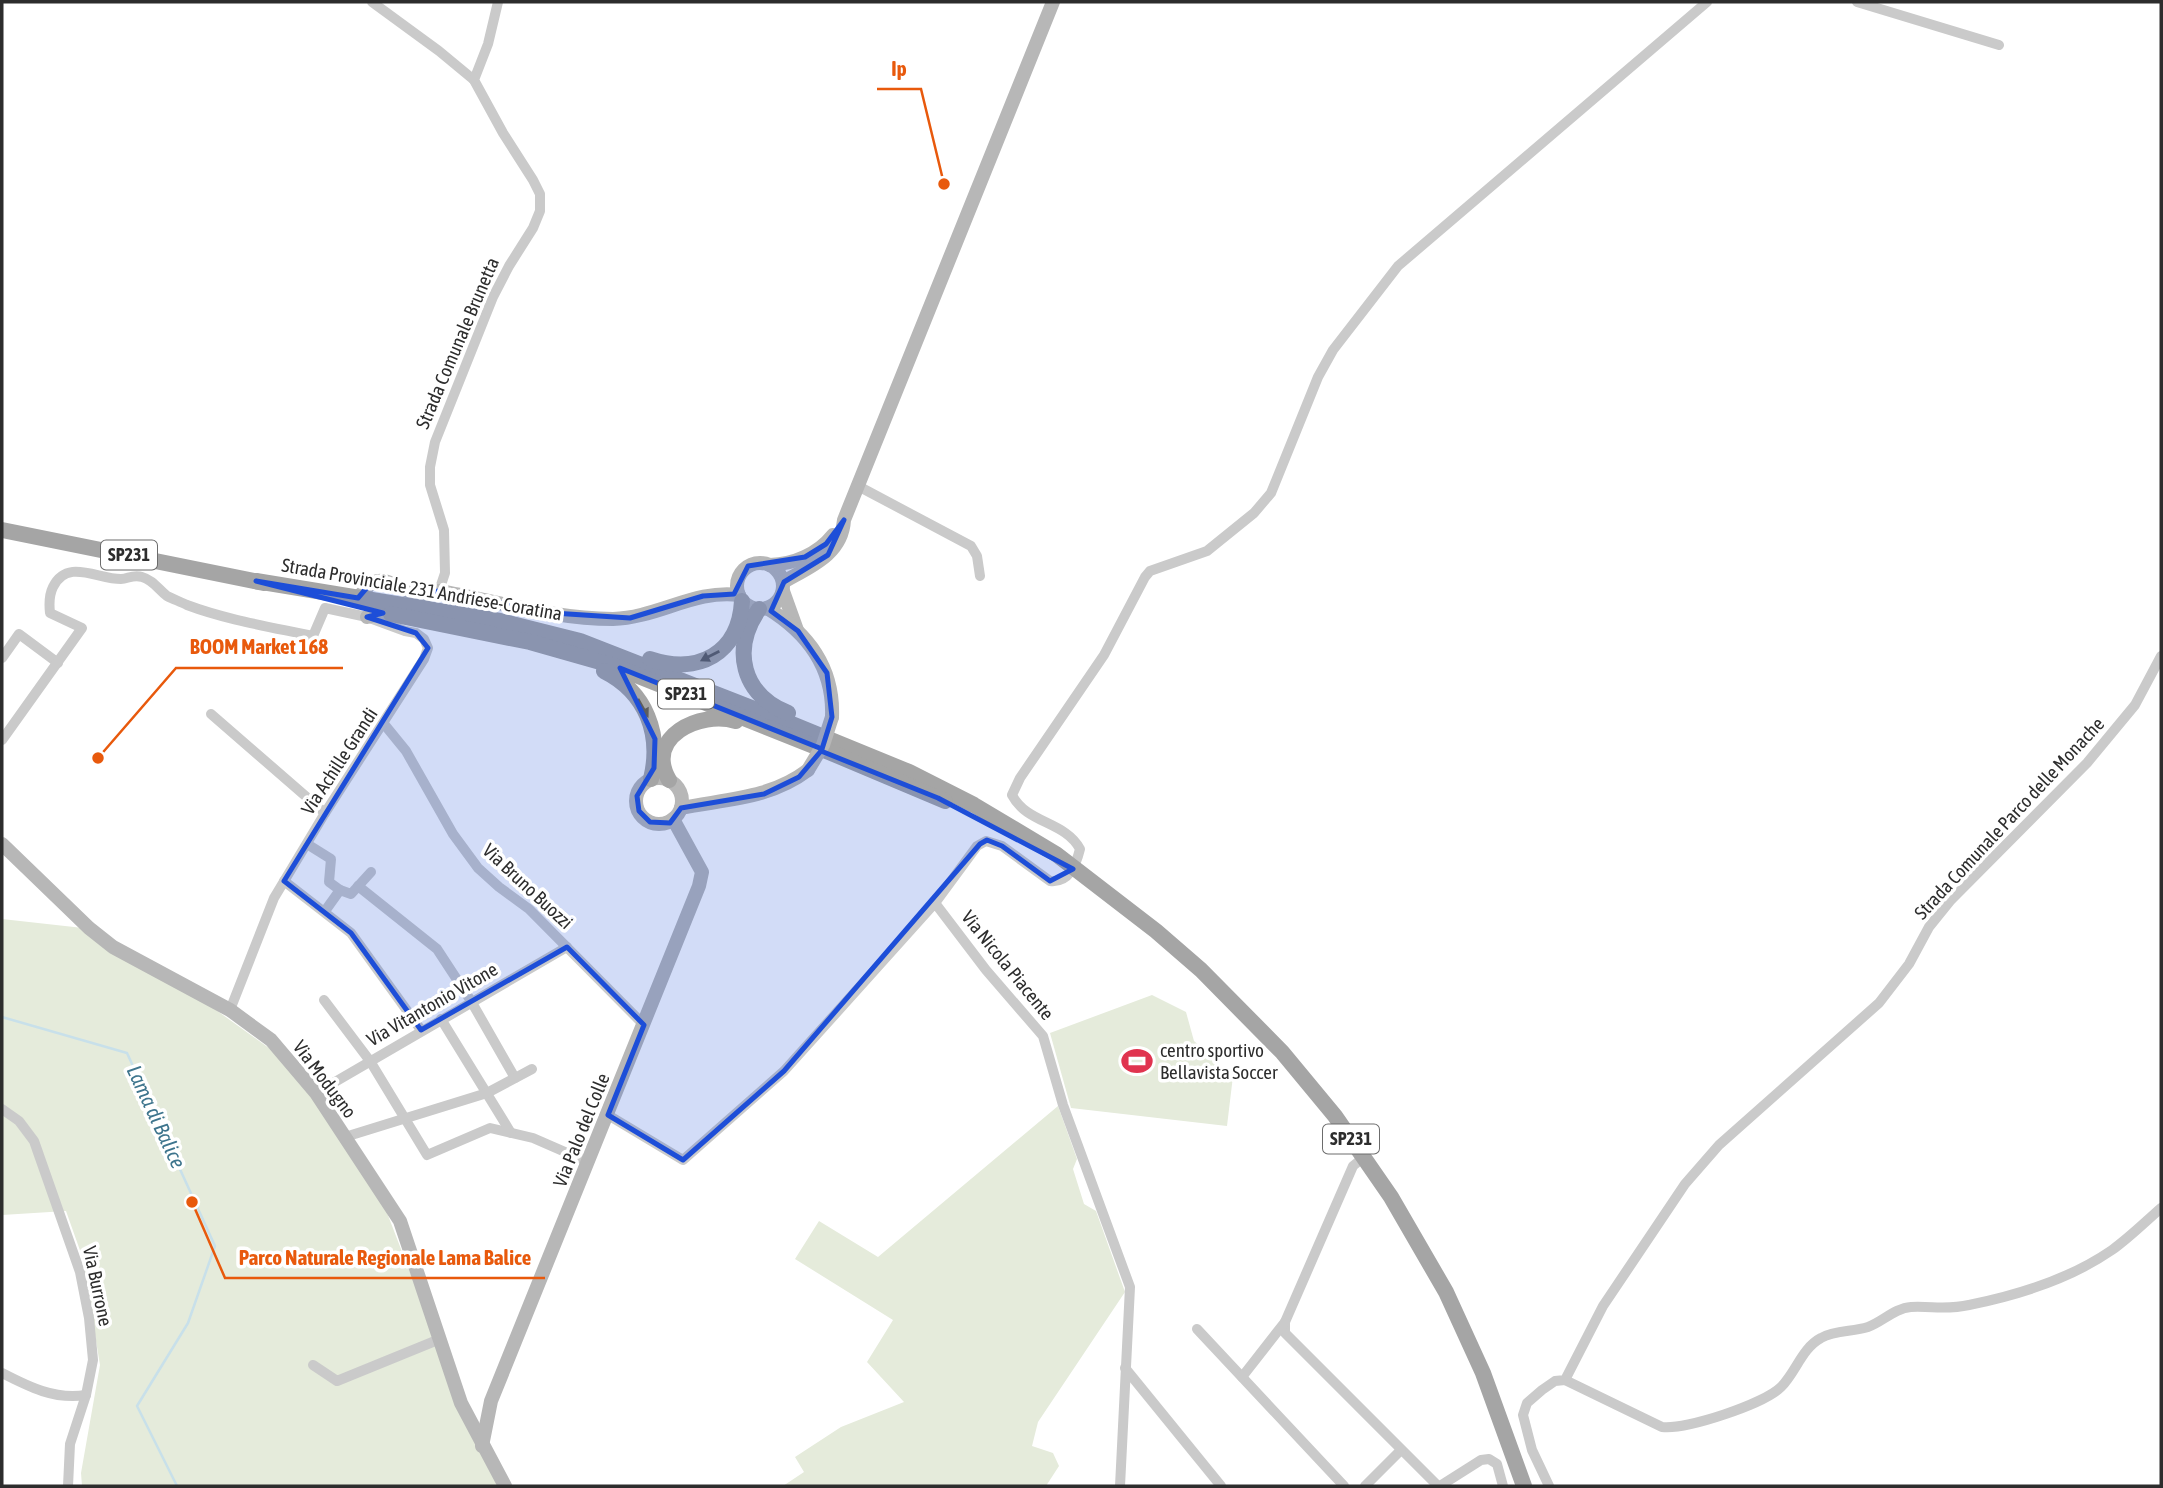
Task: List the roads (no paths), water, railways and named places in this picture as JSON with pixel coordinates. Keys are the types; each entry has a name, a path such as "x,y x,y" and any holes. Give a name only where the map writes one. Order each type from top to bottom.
{"main road":[{"name":"Strada Provinciale 231 Andriese-Coratina","path":"2,530 256,581 500,621 580,641 800,727 934,784 1028,836 1056,854 1156,931 1241,1009 1302,1076 1364,1157 1416,1238 1455,1309 1497,1408 1524,1486"},
{"name":"Strada Provinciale 231 Andriese-Coratina","path":"256,581 385,613 543,645 601,662 896,779 981,818 1052,860 1073,869"},
{"path":"425,609 490,613 593,638 654,660 682,665 710,658 722,650 738,626 740,598"},
{"path":"763,609 746,633 742,654 744,667 758,692 781,710 889,754 934,784"},
{"path":"450,626 603,671 623,683 638,698 653,729 656,756 652,779"},
{"path":"669,780 663,768 663,756 674,735 685,725 701,719 721,717 796,746 896,779"}],"street":[{"path":"372,2 474,80 488,44 498,2"},
{"path":"763,609 777,602 783,586 828,555 844,529 858,486 1053,2"},
{"path":"935,903 977,846 986,841 1002,846 1050,881 1059,881 1073,869 1080,849 1073,836 1018,808 1012,795 1020,778 1104,655 1145,577 1150,571 1207,551 1254,513 1271,493 1318,377 1333,350 1398,266 1707,2"},
{"path":"1857,2 1999,45"},
{"name":"Strada Comunale Brunetta","path":"439,591 445,573 444,530 430,485 435,442 493,298 540,211 540,194 533,180 474,80"},
{"path":"858,486 971,546 977,556 980,576"},
{"path":"358,598 375,581 388,583 413,594 433,595 439,591 553,613 614,619 653,613 703,596 738,577 748,566 793,561 816,552 845,520"},
{"path":"770,565 778,572 798,631"},
{"name":"Via Achille Grandi","path":"61,660 82,628 50,613 51,591 65,572 75,571 122,579 132,575 141,576 153,582 168,596 188,605 313,636 325,608 367,617 416,633 424,639 428,648 424,659 274,898 230,1010"},
{"path":"738,577 740,598"},
{"path":"675,812 675,784 669,780 652,779 640,789 636,804 643,817 650,822 675,812 764,794 808,770 823,745 832,717 831,688 827,673 798,631 740,598 703,596"},
{"path":"367,617 385,613"},
{"path":"2,658 19,634 61,660 2,740"},
{"name":"Strada Comunale Parco delle Monache","path":"1564,1380 1603,1306 1685,1184 1719,1146 1879,1003 1909,964 1928,927 1950,901 2087,763 2135,705 2161,656"},
{"path":"211,714 325,813"},
{"name":"Via Bruno Buozzi","path":"384,724 406,751 453,834 478,868 529,909 644,1024"},
{"name":"Via Palo del Colle","path":"482,1446 491,1401 699,886 702,872 684,841 675,812"},
{"name":"Via Modugno","path":"2,844 89,928 113,947 230,1010 271,1040 316,1093 400,1221 467,1415 505,1486"},
{"path":"307,844 331,859 329,881 340,890 351,894 371,872"},
{"path":"284,881 351,933 421,1030"},
{"path":"358,886 437,949 471,1001 515,1078"},
{"path":"325,911 340,890"},
{"name":"Via Nicola Piacente","path":"608,1115 683,1160 784,1071 935,903 986,970 1043,1036 1063,1105 1130,1287 1120,1486"},
{"name":"Via Vitantonio Vitone","path":"316,1093 567,947"},
{"path":"324,1000 370,1061 427,1155 490,1128 533,1138 589,1162"},
{"path":"441,1019 511,1133"},
{"path":"345,1137 487,1093 531,1069"},
{"name":"Via Burrone","path":"2,1109 19,1121 34,1141 80,1272 93,1360 86,1395 70,1444 68,1486"},
{"path":"1242,1377 1285,1322 1353,1167 1364,1157"},
{"path":"1549,1486 1532,1450 1523,1415 1527,1403 1555,1381 1564,1380 1662,1427 1674,1429 1692,1424 1772,1396 1783,1385 1806,1351 1823,1336 1867,1327 1909,1307 1940,1309 1969,1305 2046,1285 2114,1249 2161,1208"},
{"path":"1285,1322 1284,1333 1439,1486 1482,1460 1489,1459 1497,1464 1503,1486"},
{"path":"1197,1329 1344,1486"},
{"path":"313,1365 337,1381 440,1339"},
{"path":"1125,1368 1221,1486"},
{"path":"2,1373 22,1384 55,1396 86,1395"},
{"path":"467,1415 480,1419 485,1415 491,1401"},
{"path":"1365,1486 1401,1450"}],"waterway":[{"name":"Lama di Balice","path":"2,1017 127,1053 215,1246 188,1323 137,1406 177,1486"}],"place":[{"name":"Ip","path":"944,184"},
{"name":"BOOM Market 168","path":"98,758"},
{"name":"centro sportivo Bellavista Soccer","path":"1137,1061"},
{"name":"Parco Naturale Regionale Lama Balice","path":"192,1202"}]}
